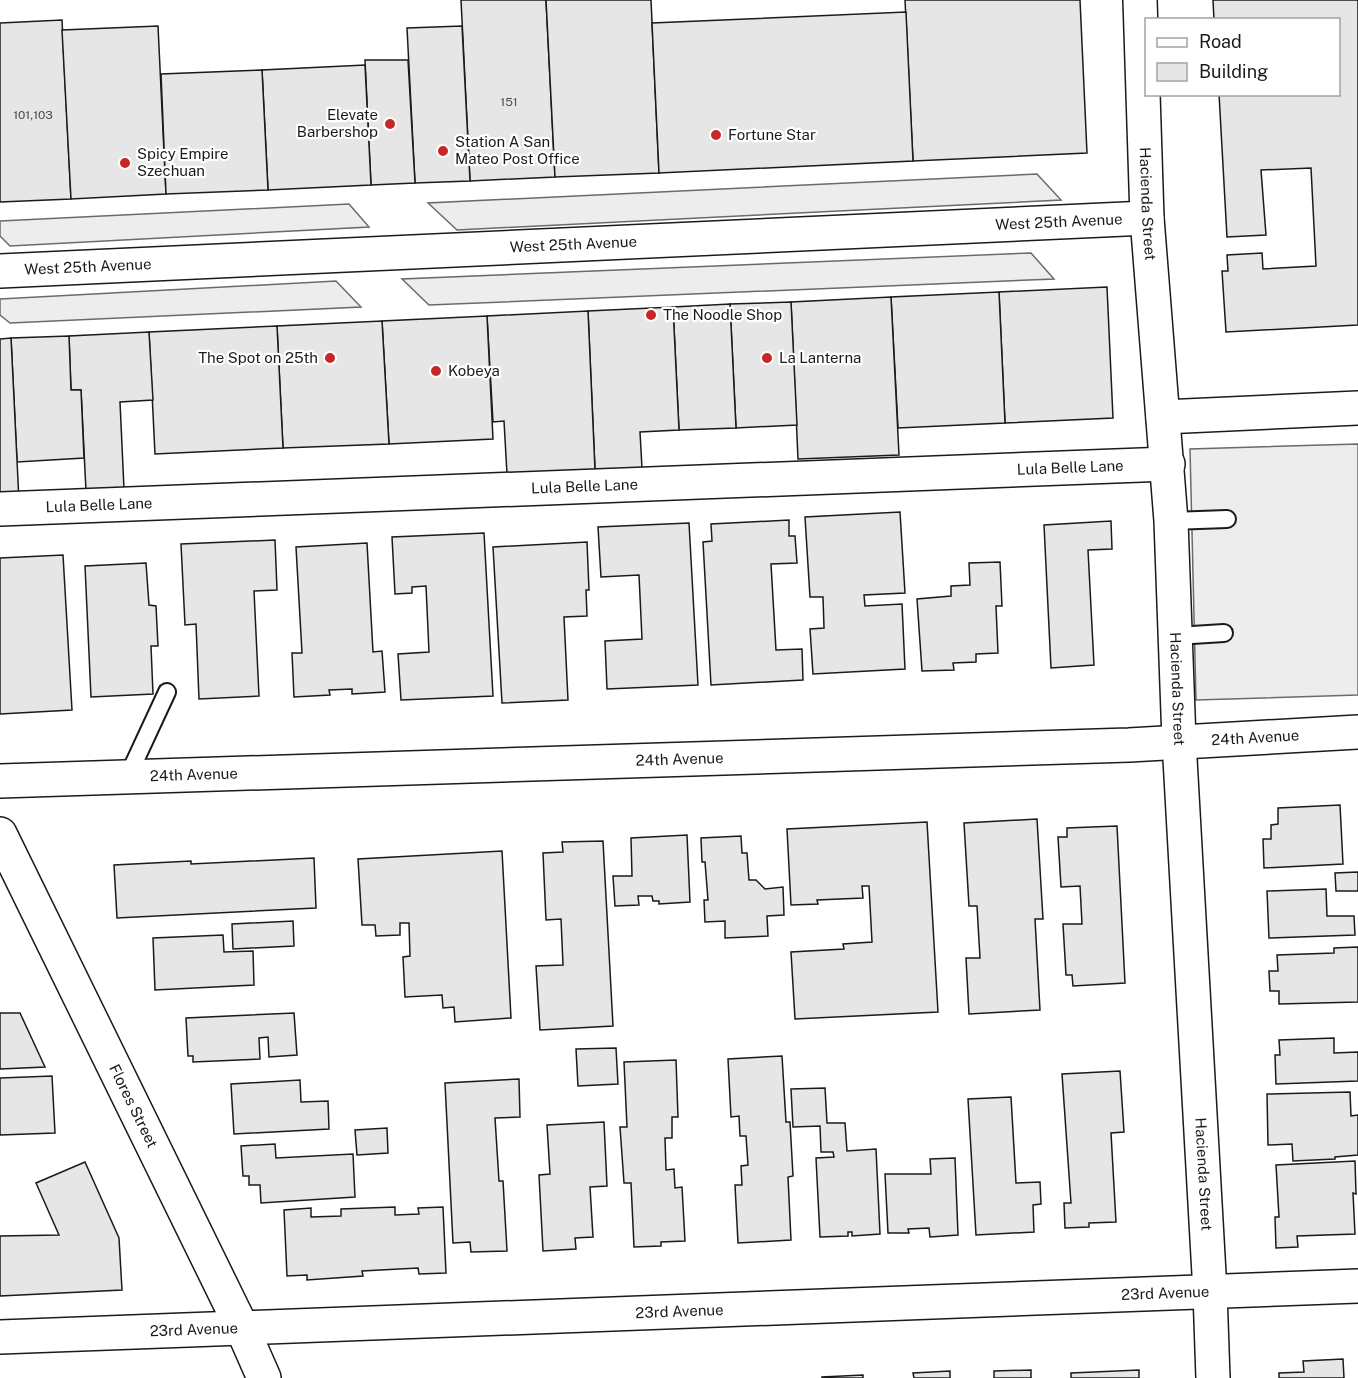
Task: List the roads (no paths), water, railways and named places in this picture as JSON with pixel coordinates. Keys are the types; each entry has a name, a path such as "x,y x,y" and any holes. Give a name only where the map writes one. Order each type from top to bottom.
{"street":[{"name":"Hacienda Street","path":"1140,0 1147,218 1168,464 1179,741 1210,1292 1212,1378"},
{"name":"West 25th Avenue","path":"0,271 1147,218"},
{"path":"1163,417 1358,408"},
{"name":"Lula Belle Lane","path":"0,509 1168,464"},
{"name":"24th Avenue","path":"0,781 1117,745 1358,732"},
{"name":"Flores Street","path":"0,834 264,1378"},
{"name":"23rd Avenue","path":"0,1337 1358,1286"}],"lane":[{"path":"1171,521 1227,519"},
{"path":"1176,636 1224,633"},
{"path":"128,776 167,692"}],"place":[{"name":"Elevate Barbershop","path":"390,124"},
{"name":"Fortune Star","path":"716,135"},
{"name":"Station A San Mateo Post Office","path":"443,151"},
{"name":"Spicy Empire Szechuan","path":"125,163"},
{"name":"The Noodle Shop","path":"651,315"},
{"name":"The Spot on 25th","path":"330,358"},
{"name":"La Lanterna","path":"767,358"},
{"name":"Kobeya","path":"436,371"}]}
